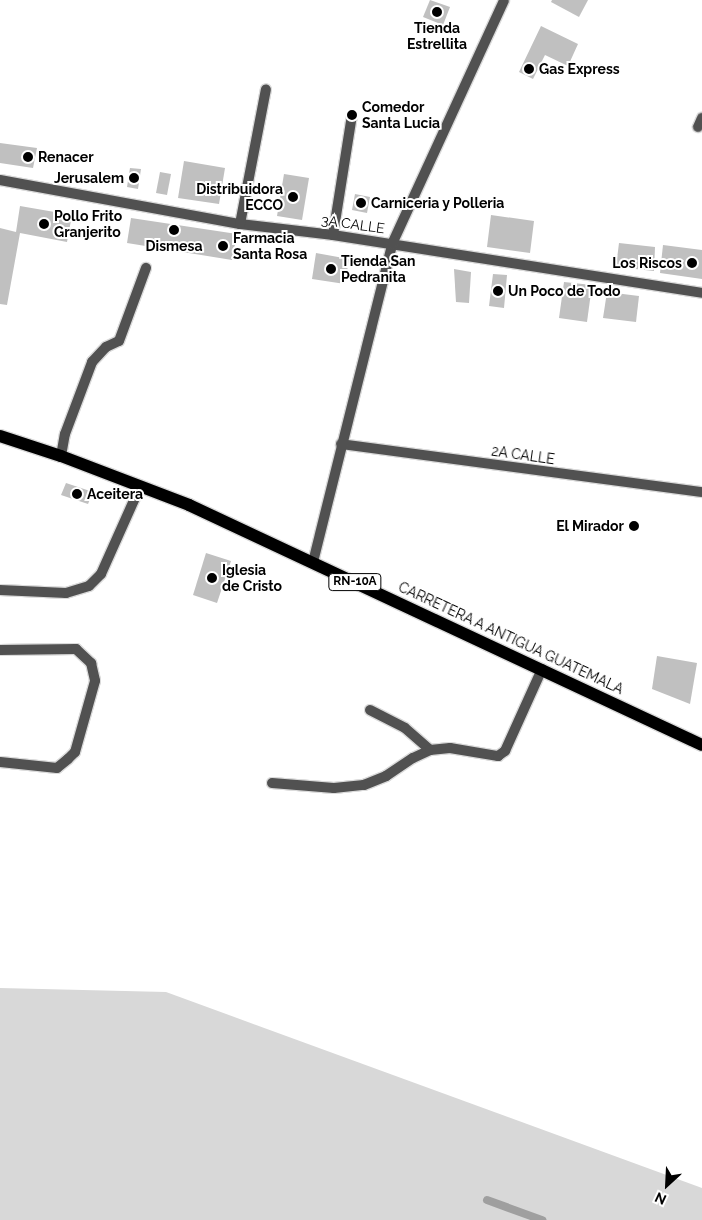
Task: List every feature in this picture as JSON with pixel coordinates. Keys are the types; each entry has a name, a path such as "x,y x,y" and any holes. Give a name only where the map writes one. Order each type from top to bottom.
{"main road":[{"name":"CARRETERA A ANTIGUA GUATEMALA","path":"0,436 61,456 189,505 702,745"}],"street":[{"path":"313,562 392,244 504,0"},
{"path":"240,224 266,89"},
{"path":"334,235 352,115"},
{"name":"3A CALLE","path":"0,180 240,224 334,235 702,293"},
{"path":"61,456 66,434 92,362 106,348 119,341 146,268"},
{"name":"2A CALLE","path":"341,444 702,492"},
{"path":"0,590 66,593 89,586 101,574 140,487"},
{"path":"0,650 76,649 91,663 95,681 75,752 68,759 57,768 0,762"},
{"path":"272,783 334,788 364,784 386,776 413,758 430,750 450,748 498,756 502,754 542,669"},
{"path":"370,710 405,728 430,750"}],"shaded area":[{"path":"0,988 166,992 702,1188 702,1220 0,1220"}],"building":[{"name":"Tienda Estrellita","path":"430,0 450,7 443,25 423,17"},
{"path":"552,0 588,0 579,17 551,2"},
{"path":"541,26 578,44 568,66 545,55 533,79 519,72"},
{"path":"0,143 37,148 33,168 0,163"},
{"path":"184,161 225,168 219,204 178,198"},
{"name":"Jerusalem","path":"130,168 141,169 138,189 127,187"},
{"path":"160,172 171,174 167,195 156,193"},
{"name":"Distribuidora ECCO","path":"284,174 309,178 302,220 277,216"},
{"name":"Carniceria y Polleria","path":"355,194 370,197 367,213 352,210"},
{"path":"20,206 72,215 67,242 20,233 7,305 0,304 0,228 16,232"},
{"path":"491,215 534,221 530,253 487,247"},
{"path":"131,218 237,234 232,260 127,243"},
{"path":"619,243 655,247 654,271 616,267"},
{"path":"663,245 702,250 702,279 660,273"},
{"name":"Tienda San Pedranita","path":"316,253 349,259 345,284 312,279"},
{"path":"454,269 471,272 469,303 456,302"},
{"name":"Un Poco de Todo","path":"493,274 507,275 504,308 489,306"},
{"path":"564,282 592,285 587,322 559,318"},
{"path":"607,292 639,296 636,322 603,318"},
{"name":"Aceitera","path":"66,483 93,492 88,504 61,495"},
{"name":"Iglesia de Cristo","path":"206,553 231,561 217,603 193,595"},
{"path":"657,656 697,663 690,704 652,689"}],"waterway":[{"path":"487,1200 542,1220"}],"place":[{"name":"Tienda Estrellita","path":"437,12"},
{"name":"Gas Express","path":"529,69"},
{"name":"Comedor Santa Lucia","path":"352,115"},
{"name":"Renacer","path":"28,157"},
{"name":"Jerusalem","path":"134,178"},
{"name":"Distribuidora ECCO","path":"293,197"},
{"name":"Carniceria y Polleria","path":"361,203"},
{"name":"Pollo Frito Granjerito","path":"44,224"},
{"name":"Dismesa","path":"174,230"},
{"name":"Farmacia Santa Rosa","path":"223,246"},
{"name":"Los Riscos","path":"692,263"},
{"name":"Tienda San Pedranita","path":"331,269"},
{"name":"Un Poco de Todo","path":"498,291"},
{"name":"Aceitera","path":"77,494"},
{"name":"El Mirador","path":"634,526"},
{"name":"Iglesia de Cristo","path":"212,578"}]}
